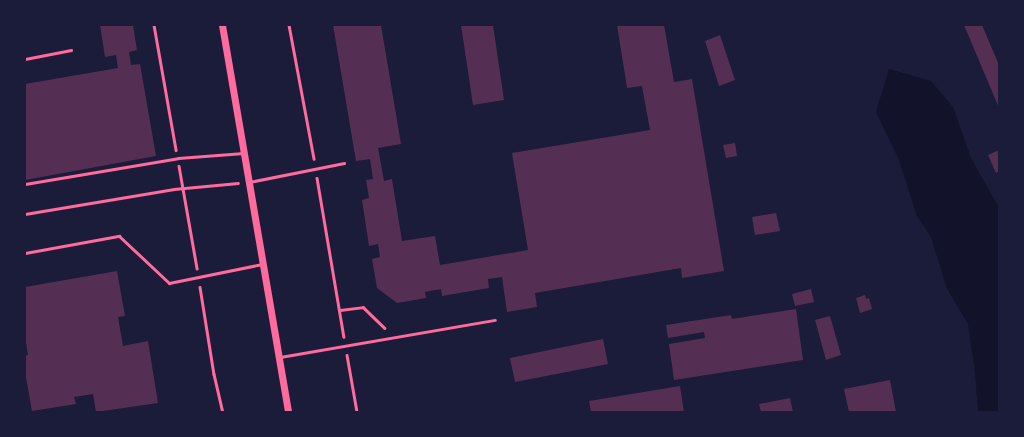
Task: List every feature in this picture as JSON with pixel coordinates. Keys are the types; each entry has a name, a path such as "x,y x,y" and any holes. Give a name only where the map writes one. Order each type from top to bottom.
{"street":[{"path":"222,25 288,412"}],"lane":[{"path":"25,59 71,50"},
{"path":"25,184 178,158 244,153"},
{"path":"248,182 344,163"},
{"path":"25,253 119,236 169,283 262,264"},
{"path":"278,358 495,320"}],"path":[{"path":"154,25 214,374 222,412"},
{"path":"289,25 316,169 357,412"},
{"path":"25,214 183,188 248,182"},
{"path":"340,310 364,306 393,337"}],"shaded area":[{"path":"889,69 931,81 953,107 971,158 999,208 999,412 978,412 975,372 968,324 947,289 931,237 917,216 899,160 876,112"}],"building":[{"path":"100,25 133,25 137,50 129,52 131,65 140,64 156,156 25,180 25,84 118,68 116,55 105,57"},
{"path":"333,25 381,25 401,144 378,148 384,181 392,179 402,241 435,236 440,265 528,250 512,153 650,130 642,86 627,88 617,25 664,25 674,82 692,79 724,271 682,278 681,268 535,293 537,307 507,312 502,277 488,279 489,288 442,296 441,289 425,292 426,298 397,303 377,288 372,259 380,257 378,244 369,246 362,200 369,198 366,180 373,179 370,159 356,161"},
{"path":"461,25 493,25 504,100 473,105"},
{"path":"964,25 982,25 999,65 999,108"},
{"path":"720,35 735,80 719,86 705,41"},
{"path":"735,143 737,156 726,158 723,145"},
{"path":"999,150 999,171 996,173 988,155"},
{"path":"776,213 780,231 755,235 752,217"},
{"path":"117,271 125,316 118,317 123,346 148,341 158,403 96,412 93,394 74,397 76,404 32,411 25,372 25,356 28,355 25,336 25,287"},
{"path":"811,289 814,302 795,306 792,294"},
{"path":"865,295 866,299 869,298 872,309 860,313 856,298"},
{"path":"796,309 803,360 674,380 669,344 705,338 704,332 668,338 666,325 731,315 732,319"},
{"path":"830,316 841,355 826,360 815,320"},
{"path":"603,339 608,364 515,382 510,358"},
{"path":"890,380 896,412 849,412 844,389"},
{"path":"680,386 684,412 591,412 589,401"},
{"path":"790,398 793,412 761,412 759,404"}]}
